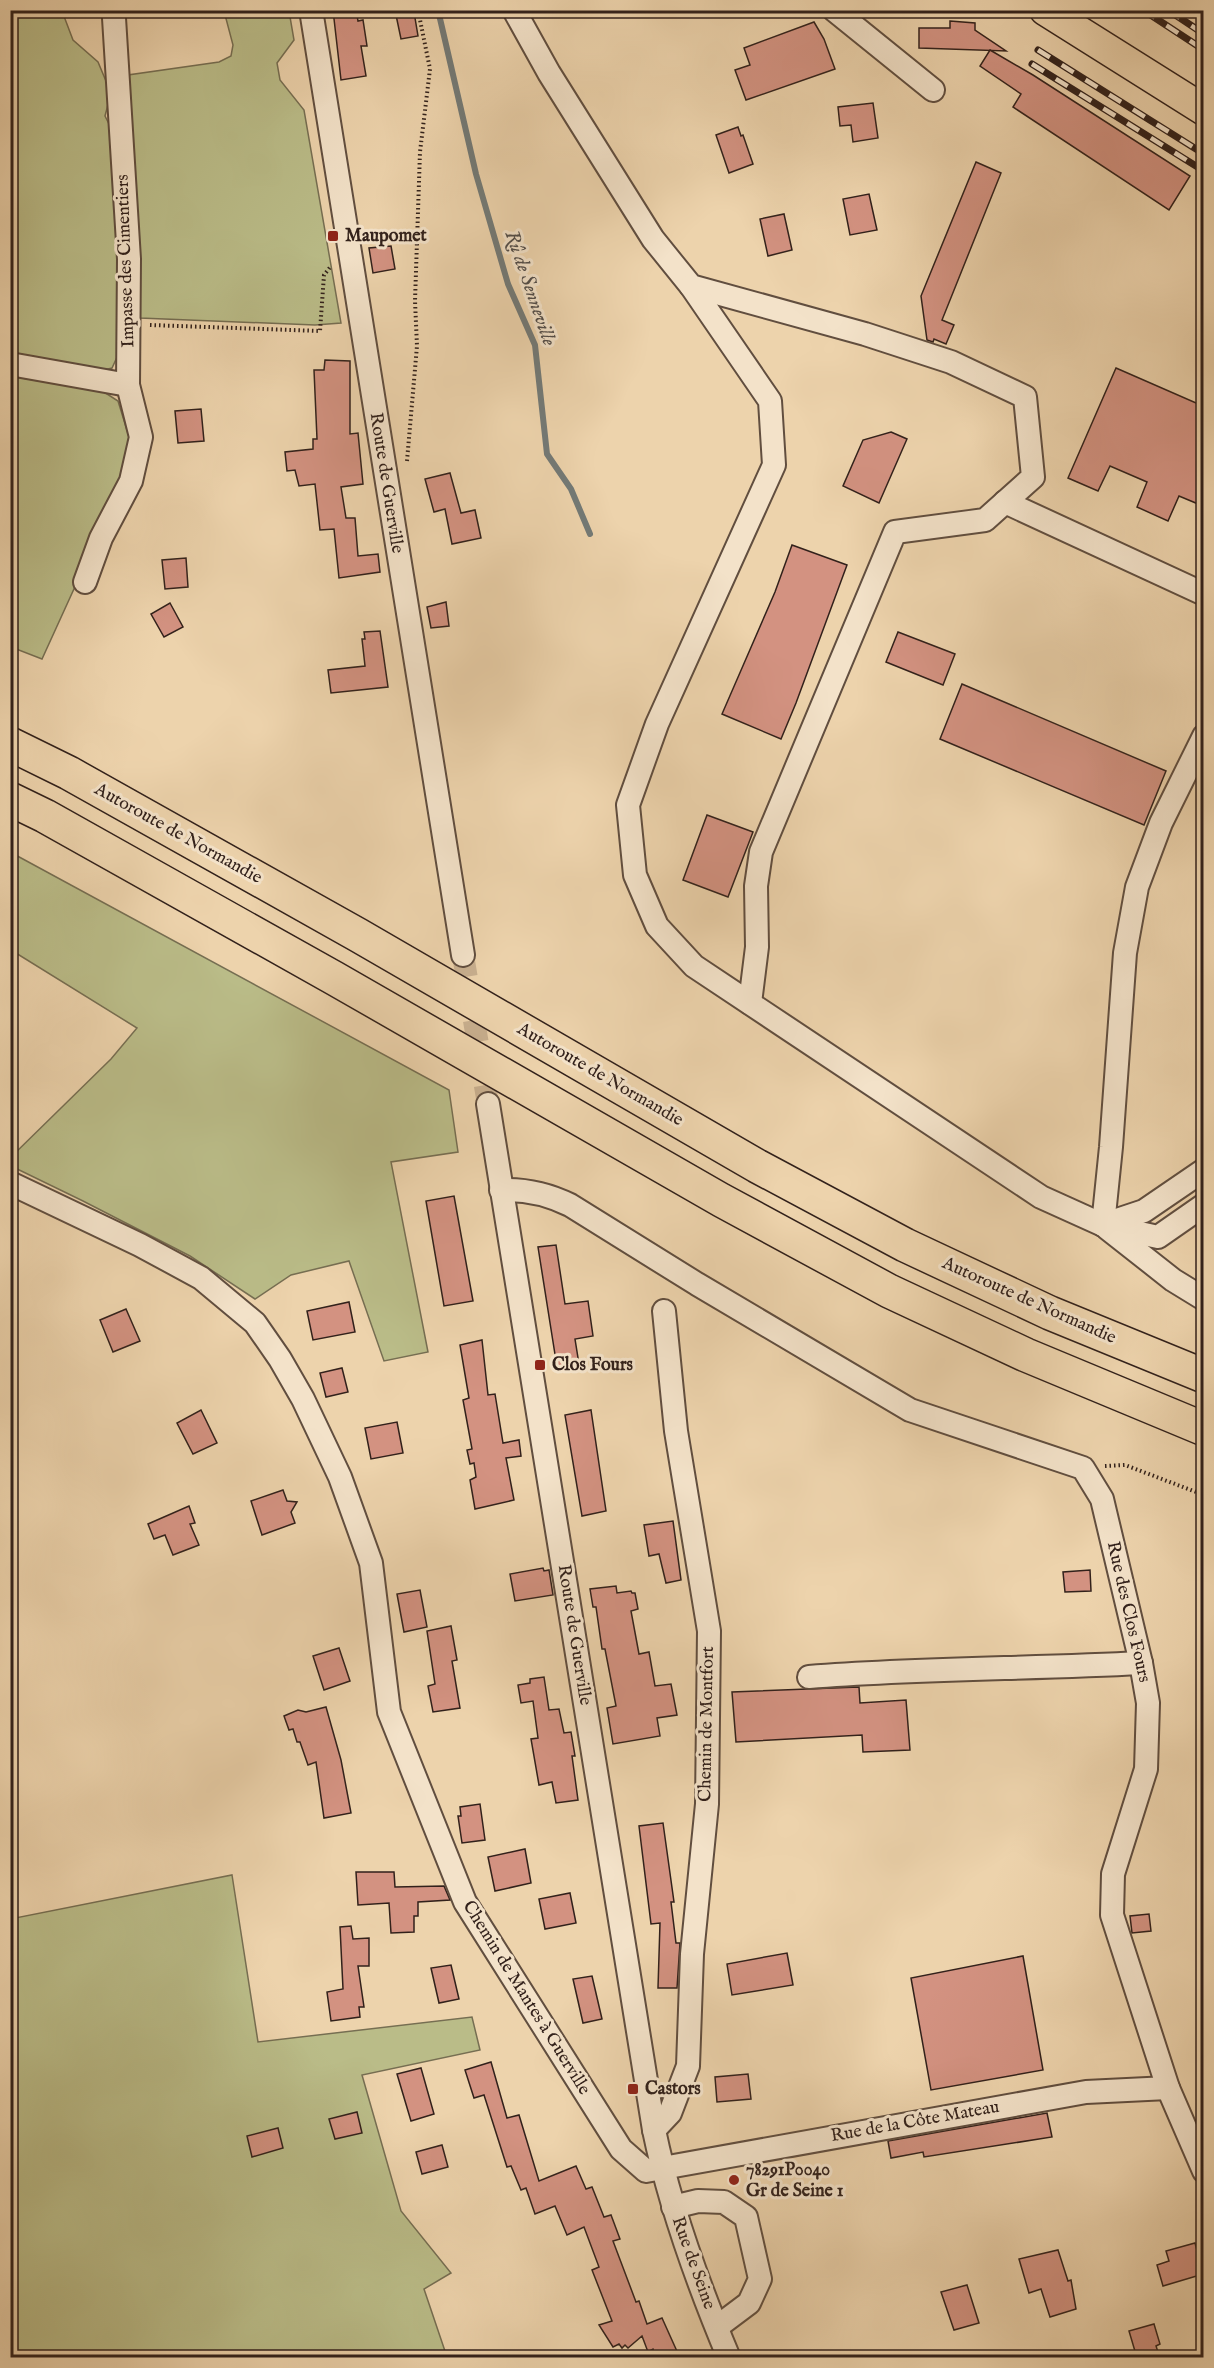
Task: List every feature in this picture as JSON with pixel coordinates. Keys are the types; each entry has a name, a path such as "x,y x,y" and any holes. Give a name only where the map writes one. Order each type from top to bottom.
{"highway":[{"name":"Autoroute de Normandie","path":"10,744 69,773 296,900 757,1166 894,1240 1050,1313 1203,1376"},
{"path":"10,799 45,816 334,978 721,1200 889,1291 1026,1355 1203,1429"}],"main road":[{"path":"1045,10 1203,110"}],"street":[{"name":"Route de Guerville","path":"311,10 463,955"},
{"path":"514,10 549,73 653,239 692,286 770,401 774,465 657,724 628,805 635,875 657,926 694,966 1041,1197 1103,1225 1158,1237 1203,1205"},
{"path":"834,10 933,90"},
{"name":"Impasse des Cimentiers","path":"85,582 101,538 131,481 141,437 128,385 129,259 114,18"},
{"path":"692,286 865,334 951,362 1025,396 1033,477 985,520 895,532 761,852 756,886 757,947 750,1003"},
{"path":"10,364 128,385"},
{"path":"1005,502 1203,594"},
{"path":"1103,1225 1125,953 1137,887 1161,823 1203,736"},
{"name":"Route de Guerville","path":"488,1104 654,2130 662,2167"},
{"path":"1103,1225 1144,1211 1203,1170"},
{"name":"Chemin de Mantes à Guerville","path":"10,1183 140,1245 201,1278 255,1323 280,1359 303,1399 340,1477 370,1563 389,1712 465,1902 621,2149 646,2171 662,2167"},
{"path":"501,1190 518,1190 554,1197 910,1410 1083,1468"},
{"path":"1103,1225 1173,1280 1203,1299"},
{"name":"Chemin de Montfort","path":"654,2130 670,2113 688,2067 692,1954 707,1793 708,1631 676,1431 664,1311"},
{"name":"Rue des Clos Fours","path":"1083,1468 1102,1499 1141,1663 1148,1703 1146,1769 1113,1874 1113,1915 1168,2088 1203,2171"},
{"path":"809,1677 892,1670 1070,1667 1141,1663"},
{"name":"Rue de la Côte Mateau","path":"662,2167 1086,2092 1168,2088"},
{"name":"Rue de Seine","path":"662,2167 674,2207 729,2358"},
{"path":"674,2207 698,2201 724,2202 746,2217 760,2279 750,2303 717,2327"}],"path":[{"path":"406,465 417,346 415,301 420,152 430,69 418,10"},
{"path":"129,321 137,324 320,331 324,275 349,246"},
{"path":"1083,1468 1125,1465 1203,1495"}],"green space":[{"path":"10,11 62,11 73,40 98,62 111,93 105,116 117,140 124,342 112,368 93,373 11,358"},
{"path":"224,11 289,11 294,40 277,63 280,80 304,110 341,323 315,325 140,318 128,75 219,62 231,56 233,45"},
{"path":"10,376 104,392 118,401 130,440 125,477 42,659 11,647"},
{"path":"10,852 449,1090 458,1152 391,1162 428,1352 384,1361 349,1261 291,1275 255,1299 190,1256 11,1166 11,1157 111,1059 137,1028 11,950"},
{"path":"232,1875 258,2042 472,2017 480,2050 362,2075 401,2211 451,2273 424,2289 447,2357 11,2357 10,1919"}],"building":[{"path":"333,10 356,10 358,21 363,20 367,46 361,46 366,76 341,80"},
{"path":"414,12 418,36 401,39 396,15"},
{"path":"950,21 975,23 975,30 1006,51 919,48 919,28 950,28"},
{"path":"814,22 824,39 835,69 746,100 735,70 750,65 744,48"},
{"path":"990,50 1190,176 1169,210 1013,107 1021,94 980,66"},
{"path":"873,103 878,138 853,142 851,125 840,126 838,107"},
{"path":"738,127 753,164 729,173 716,135"},
{"path":"976,162 1001,173 942,320 954,325 946,344 934,339 933,342 927,340 921,296"},
{"path":"869,194 877,230 850,235 843,199"},
{"path":"784,214 792,250 768,256 760,219"},
{"path":"391,246 395,269 373,273 369,248"},
{"path":"325,360 350,361 350,434 358,433 363,484 341,487 346,518 355,518 358,556 378,554 380,572 339,578 334,529 320,530 315,484 299,486 295,470 287,471 285,452 313,449 313,439 317,439 314,370 324,370"},
{"path":"1116,368 1203,406 1203,506 1179,496 1168,521 1137,507 1147,482 1110,466 1098,491 1068,478"},
{"path":"201,409 204,441 178,443 175,411"},
{"path":"891,432 907,439 879,503 843,486 863,440"},
{"path":"450,473 461,513 475,510 481,538 452,544 445,509 434,512 425,479"},
{"path":"792,545 847,565 781,739 722,714 775,592"},
{"path":"186,558 188,587 165,589 162,560"},
{"path":"446,602 449,626 431,628 427,607"},
{"path":"170,603 183,627 164,637 151,614"},
{"path":"380,631 388,687 331,693 328,670 365,666 362,639 365,639 364,632"},
{"path":"898,632 955,654 943,685 886,662"},
{"path":"962,684 1166,771 1144,825 940,739"},
{"path":"707,815 753,832 728,897 683,880"},
{"path":"454,1196 473,1301 444,1306 426,1201"},
{"path":"556,1245 565,1304 588,1301 593,1336 575,1339 579,1364 557,1367 538,1247"},
{"path":"349,1302 355,1332 313,1340 307,1311"},
{"path":"126,1309 140,1341 113,1352 100,1320"},
{"path":"482,1340 488,1395 495,1394 503,1443 519,1440 521,1456 506,1458 514,1500 475,1509 470,1480 476,1477 474,1463 470,1464 467,1450 472,1449 463,1400 469,1398 460,1345"},
{"path":"342,1368 348,1392 326,1397 320,1373"},
{"path":"201,1410 217,1443 193,1454 177,1423"},
{"path":"591,1410 606,1511 582,1516 565,1415"},
{"path":"397,1422 403,1453 371,1459 365,1428"},
{"path":"283,1490 287,1501 297,1502 291,1512 295,1523 262,1535 251,1501"},
{"path":"189,1506 195,1523 190,1524 199,1545 173,1555 165,1535 154,1539 148,1524"},
{"path":"673,1521 681,1580 666,1583 659,1554 649,1556 644,1525"},
{"path":"543,1568 544,1571 549,1570 553,1595 515,1601 510,1574"},
{"path":"1090,1570 1091,1591 1065,1592 1063,1572"},
{"path":"616,1586 617,1593 631,1591 635,1593 638,1609 631,1611 639,1654 649,1652 655,1686 671,1684 677,1715 657,1718 660,1736 613,1744 607,1708 616,1706 605,1649 602,1649 596,1607 593,1607 590,1589"},
{"path":"420,1590 427,1627 404,1632 397,1594"},
{"path":"451,1626 457,1660 452,1661 460,1708 433,1712 428,1686 435,1684 427,1631"},
{"path":"339,1648 350,1681 324,1690 313,1656"},
{"path":"544,1677 549,1710 559,1709 564,1733 571,1732 578,1800 556,1803 552,1782 539,1785 531,1739 538,1738 533,1701 521,1703 518,1685 530,1683 530,1679"},
{"path":"859,1687 860,1703 906,1700 910,1750 863,1752 862,1735 736,1742 732,1692"},
{"path":"326,1707 341,1760 351,1813 324,1818 316,1762 308,1765 300,1742 297,1742 293,1729 289,1730 284,1716 298,1710 306,1712"},
{"path":"480,1804 485,1840 462,1843 458,1816 461,1816 460,1807"},
{"path":"663,1823 674,1902 671,1902 676,1943 680,1943 677,1988 658,1988 660,1923 651,1924 639,1826"},
{"path":"525,1849 531,1883 495,1891 488,1857"},
{"path":"356,1872 394,1872 395,1887 444,1886 450,1900 418,1902 418,1916 414,1916 414,1932 391,1933 389,1903 358,1905"},
{"path":"570,1893 576,1923 545,1929 539,1899"},
{"path":"1149,1914 1151,1931 1132,1933 1130,1916"},
{"path":"351,1926 353,1939 369,1938 369,1966 358,1966 364,2007 359,2007 360,2017 331,2021 327,1992 343,1989 340,1927"},
{"path":"787,1953 793,1985 732,1995 727,1964"},
{"path":"1023,1956 1043,2070 931,2090 911,1978"},
{"path":"451,1965 459,1999 439,2003 431,1968"},
{"path":"592,1976 602,2019 583,2023 573,1979"},
{"path":"491,2062 507,2118 519,2115 539,2181 576,2166 586,2189 592,2187 604,2217 611,2215 620,2239 613,2241 636,2302 639,2301 647,2324 662,2318 680,2358 656,2358 653,2349 648,2352 642,2336 628,2348 625,2345 622,2348 619,2344 613,2347 599,2325 612,2321 592,2270 599,2267 584,2227 567,2235 555,2206 535,2214 526,2188 521,2190 511,2166 507,2167 484,2095 474,2098 465,2070"},
{"path":"421,2068 434,2114 411,2121 397,2074"},
{"path":"748,2074 751,2099 717,2102 715,2077"},
{"path":"357,2112 362,2133 335,2139 329,2119"},
{"path":"1047,2113 1052,2137 924,2157 923,2152 891,2158 888,2141"},
{"path":"278,2128 283,2148 252,2157 247,2136"},
{"path":"442,2145 448,2167 422,2174 416,2152"},
{"path":"1195,2243 1200,2262 1197,2263 1200,2275 1163,2286 1157,2265 1169,2261 1166,2251"},
{"path":"1058,2250 1068,2281 1071,2280 1076,2309 1050,2317 1041,2289 1029,2293 1019,2259"},
{"path":"967,2285 979,2323 954,2330 941,2292"},
{"path":"1154,2324 1160,2344 1156,2346 1160,2358 1137,2358 1129,2331"}],"waterway":[{"name":"Rû de Senneville","path":"438,10 476,174 508,284 535,345 547,454 571,489 590,534"}],"tunnel":[{"path":"463,955 488,1104"}],"railway":[{"path":"1143,10 1204,50"},
{"path":"1168,10 1204,34"},
{"path":"1200,10 1204,13"},
{"path":"1038,50 1204,154"},
{"path":"1032,64 1204,171"}],"place":[{"name":"Maupomet","path":"333,236"},
{"name":"Clos Fours","path":"540,1365"},
{"name":"Castors","path":"633,2089"},
{"name":"78291P0040 Gr de Seine 1","path":"734,2180"}]}
